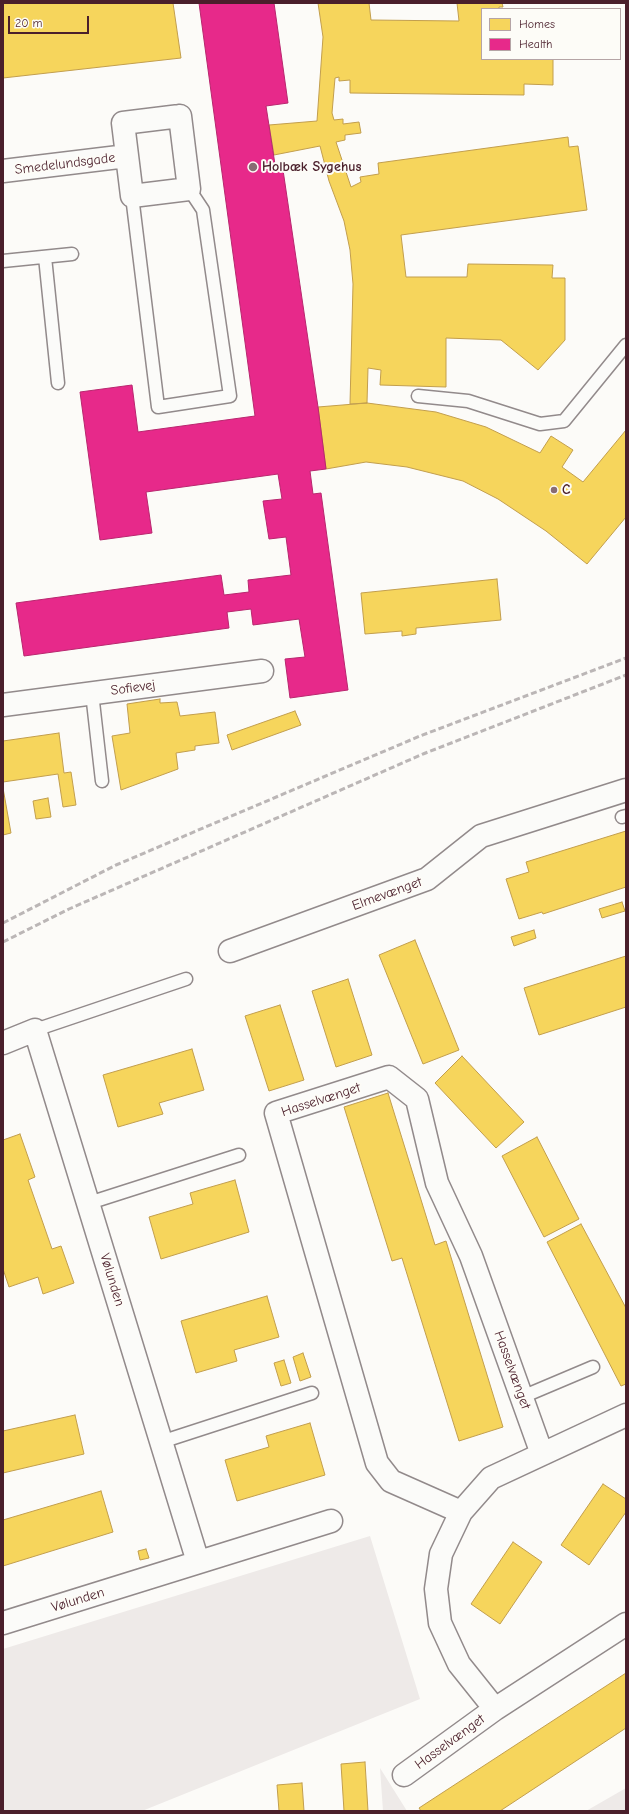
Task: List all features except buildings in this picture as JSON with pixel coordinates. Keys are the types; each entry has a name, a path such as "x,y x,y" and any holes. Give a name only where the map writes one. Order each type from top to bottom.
{"street":[{"name":"Smedelundsgade","path":"132,196 123,123 180,116 189,189"},
{"name":"Smedelundsgade","path":"3,171 127,156"},
{"path":"132,196 189,189"},
{"name":"Sofievej","path":"3,705 262,671"},
{"name":"Elmevænget","path":"230,951 427,880 480,836 626,790"},
{"path":"3,1044 34,1030"},
{"name":"Vølunden","path":"34,1030 89,1203 198,1562"},
{"name":"Hasselvænget","path":"461,1512 392,1481 377,1463 276,1113 389,1077 417,1099 437,1183 471,1256 542,1454"},
{"name":"Hasselvænget","path":"495,1709 459,1664 440,1623 436,1590 441,1554 461,1512 491,1478 626,1415"},
{"name":"Vølunden","path":"3,1623 331,1520"},
{"name":"Hasselvænget","path":"404,1775 495,1709 626,1624"}],"lane":[{"path":"132,196 158,407 230,396 203,210 189,189"},
{"path":"3,261 72,254"},
{"path":"45,257 58,383"},
{"path":"418,396 468,400 540,424 564,421 626,345"},
{"path":"92,693 102,781"},
{"path":"34,1030 186,979"},
{"path":"89,1203 240,1155"},
{"path":"522,1397 593,1367"},
{"path":"162,1442 312,1393"}],"shaded area":[{"path":"370,1536 420,1699 142,1811 3,1811 3,1649"},
{"path":"380,1768 407,1811 383,1811"},
{"path":"626,1788 626,1811 586,1811"}],"railway":[{"path":"3,923 116,865 420,736 626,658"},
{"path":"3,942 69,909 423,754 626,675"}],"place":[{"name":"Holbæk Sygehus","path":"253,167"},
{"name":"C","path":"554,490"}]}
